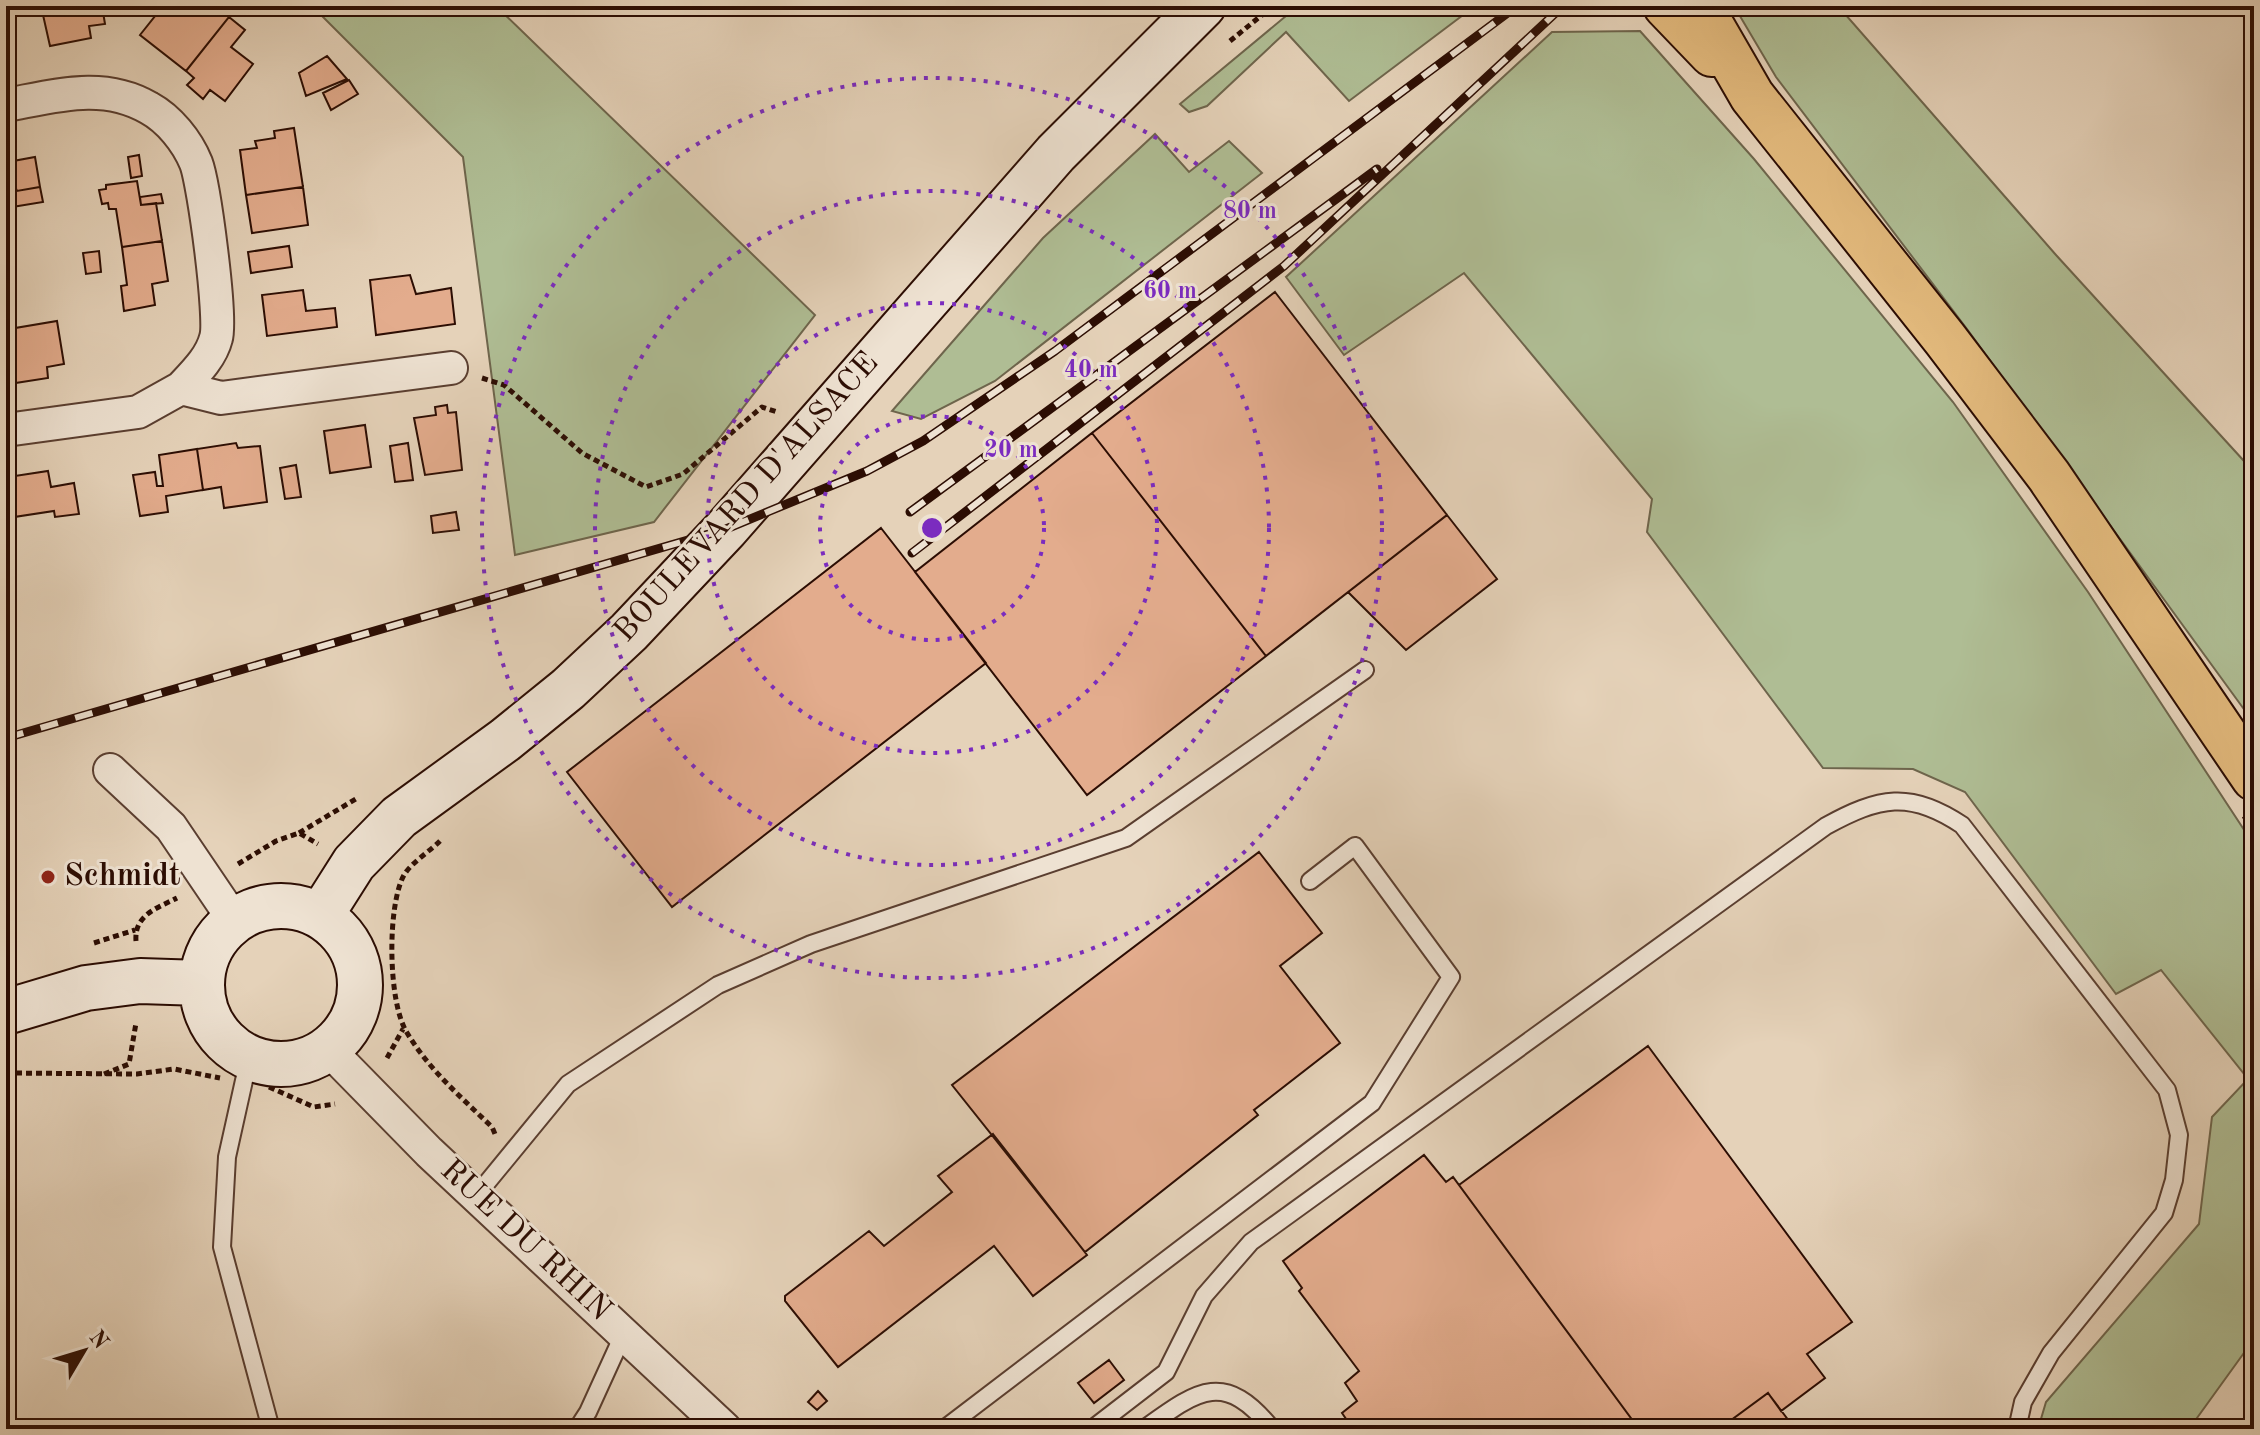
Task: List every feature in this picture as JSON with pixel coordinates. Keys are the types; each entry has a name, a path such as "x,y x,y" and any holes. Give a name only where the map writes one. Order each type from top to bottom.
{"main road":[{"name":"BOULEVARD D'ALSACE","path":"321,915 354,863 399,817 505,740 568,689 629,632 715,540 1056,153 1203,6"},
{"name":"BOULEVARD D'ALSACE","path":"1154,58 1223,6"},
{"path":"1666,6 1752,96 1820,186 1945,339 2049,476 2254,778"},
{"path":"1700,6 1752,96"},
{"path":"277,905 300,907 321,915 348,943 361,980 358,1007 347,1030 328,1049 310,1059 290,1064 269,1064 249,1058 229,1045 214,1028 204,1006 201,983 205,959 217,937 234,920 254,909 277,905"},
{"path":"6,1012 86,988 140,981 201,983"}],"street":[{"path":"6,105 90,90 150,108 180,133 197,164 219,307 216,338 200,368 181,388 138,412 6,430"},
{"path":"181,388 221,398 451,368"},
{"path":"110,770 171,827 234,920"},
{"name":"RUE DU RHIN","path":"328,1049 476,1196 725,1429"}],"lane":[{"path":"476,1196 568,1084 718,985 811,944 1126,838 1365,670"},
{"path":"1092,1429 1166,1372 1204,1296 1251,1242 1826,826 1864,805 1903,800 1936,808 1962,825 2167,1090 2179,1135 2174,1180 2164,1213 2051,1353 2023,1402 2017,1429"},
{"path":"944,1429 1372,1103 1451,977 1355,846 1310,881"},
{"path":"249,1058 227,1157 222,1247 271,1429"},
{"path":"577,1429 588,1412 624,1333"},
{"path":"1144,1429 1209,1390 1232,1393 1256,1410 1272,1429"}],"path":[{"path":"451,368 504,385 582,453 646,487 683,474 762,407 816,425"},
{"path":"449,833 404,875 394,919 390,974 404,1028 430,1067 492,1127 505,1161"},
{"path":"6,1073 104,1074"}],"green space":[{"path":"312,6 496,6 815,315 654,522 515,555 463,157"},
{"path":"1298,6 1475,6 1349,101 1286,32 1207,106 1189,112 1180,104"},
{"path":"1734,6 1838,6 2056,255 2254,472 2254,723 1967,329 1776,77"},
{"path":"1640,31 1754,159 1953,402 2088,592 2254,845 2254,1339 2189,1429 2038,1429 2046,1402 2199,1224 2212,1117 2248,1079 2161,970 2116,994 1965,792 1913,769 1823,768 1647,532 1652,499 1464,273 1344,355 1286,277 1552,32"},
{"path":"1155,134 1189,172 1229,141 1262,173 995,381 921,419 892,411 1043,238"}],"building":[{"path":"41,6 102,6 105,24 89,26 91,38 50,46"},
{"path":"214,6 229,17 186,71 140,35 155,16 146,8"},
{"path":"229,17 245,30 231,47 253,64 225,101 210,90 203,99 187,85 194,78 186,71"},
{"path":"327,56 347,79 306,96 299,73"},
{"path":"349,80 358,94 331,110 323,93"},
{"path":"294,128 303,187 246,195 240,150 257,148 255,141 275,138 274,131"},
{"path":"10,145 13,161 35,157 40,187 17,191 15,186 6,187 6,146"},
{"path":"139,155 142,176 131,178 128,157"},
{"path":"137,181 141,205 156,203 162,241 122,247 116,209 109,209 108,203 102,204 99,190 106,189 106,185"},
{"path":"15,186 17,191 40,187 43,202 6,208 6,187"},
{"path":"303,187 308,225 252,233 246,195"},
{"path":"161,194 163,203 141,205 140,197"},
{"path":"162,241 168,281 152,284 155,305 124,311 121,286 127,285 122,247"},
{"path":"289,246 292,267 251,273 248,252"},
{"path":"99,251 101,272 86,274 83,253"},
{"path":"410,275 416,294 451,288 455,324 376,335 370,280"},
{"path":"303,290 306,311 335,308 337,327 267,336 262,295"},
{"path":"1275,292 1447,515 1266,656 1092,433"},
{"path":"6,313 9,329 57,321 64,364 47,367 48,378 9,384"},
{"path":"447,405 448,413 456,412 462,470 425,475 414,418 436,415 435,407"},
{"path":"365,425 371,467 330,473 324,431"},
{"path":"1092,433 1266,656 1087,795 915,572"},
{"path":"236,443 238,448 260,446 267,502 224,508 221,487 203,490 197,449"},
{"path":"408,443 413,480 395,482 390,446"},
{"path":"197,449 203,490 166,496 168,512 140,516 133,475 155,472 157,486 163,486 159,455"},
{"path":"296,465 301,497 285,499 280,468"},
{"path":"48,471 51,487 74,483 79,514 55,517 54,511 14,517 8,477"},
{"path":"6,477 14,517 6,518"},
{"path":"456,512 459,530 433,533 431,516"},
{"path":"1447,515 1497,579 1406,650 1348,592"},
{"path":"881,528 986,663 672,907 567,772"},
{"path":"1259,852 1322,933 1280,966 1340,1043 1254,1110 1258,1115 1085,1252 952,1085"},
{"path":"1648,1046 1852,1322 1807,1354 1825,1378 1781,1411 1768,1393 1719,1429 1639,1429 1459,1185"},
{"path":"993,1134 1087,1255 1033,1296 994,1246 838,1367 785,1301 785,1296 869,1231 884,1246 952,1192 938,1176"},
{"path":"1424,1155 1446,1182 1453,1177 1639,1429 1403,1429 1396,1420 1383,1429 1353,1429 1342,1413 1357,1401 1345,1383 1359,1371 1299,1291 1302,1288 1283,1261"},
{"path":"1109,1360 1124,1380 1094,1403 1078,1383"},
{"path":"818,1391 827,1401 817,1410 808,1402"},
{"path":"1768,1393 1795,1429 1719,1429"}],"railway":[{"path":"6,738 726,529 867,471 923,441 1055,351 1517,6"},
{"path":"912,553 1284,266 1563,6"},
{"path":"910,512 1377,169"}],"place":[{"name":"Schmidt","path":"48,877"}]}
